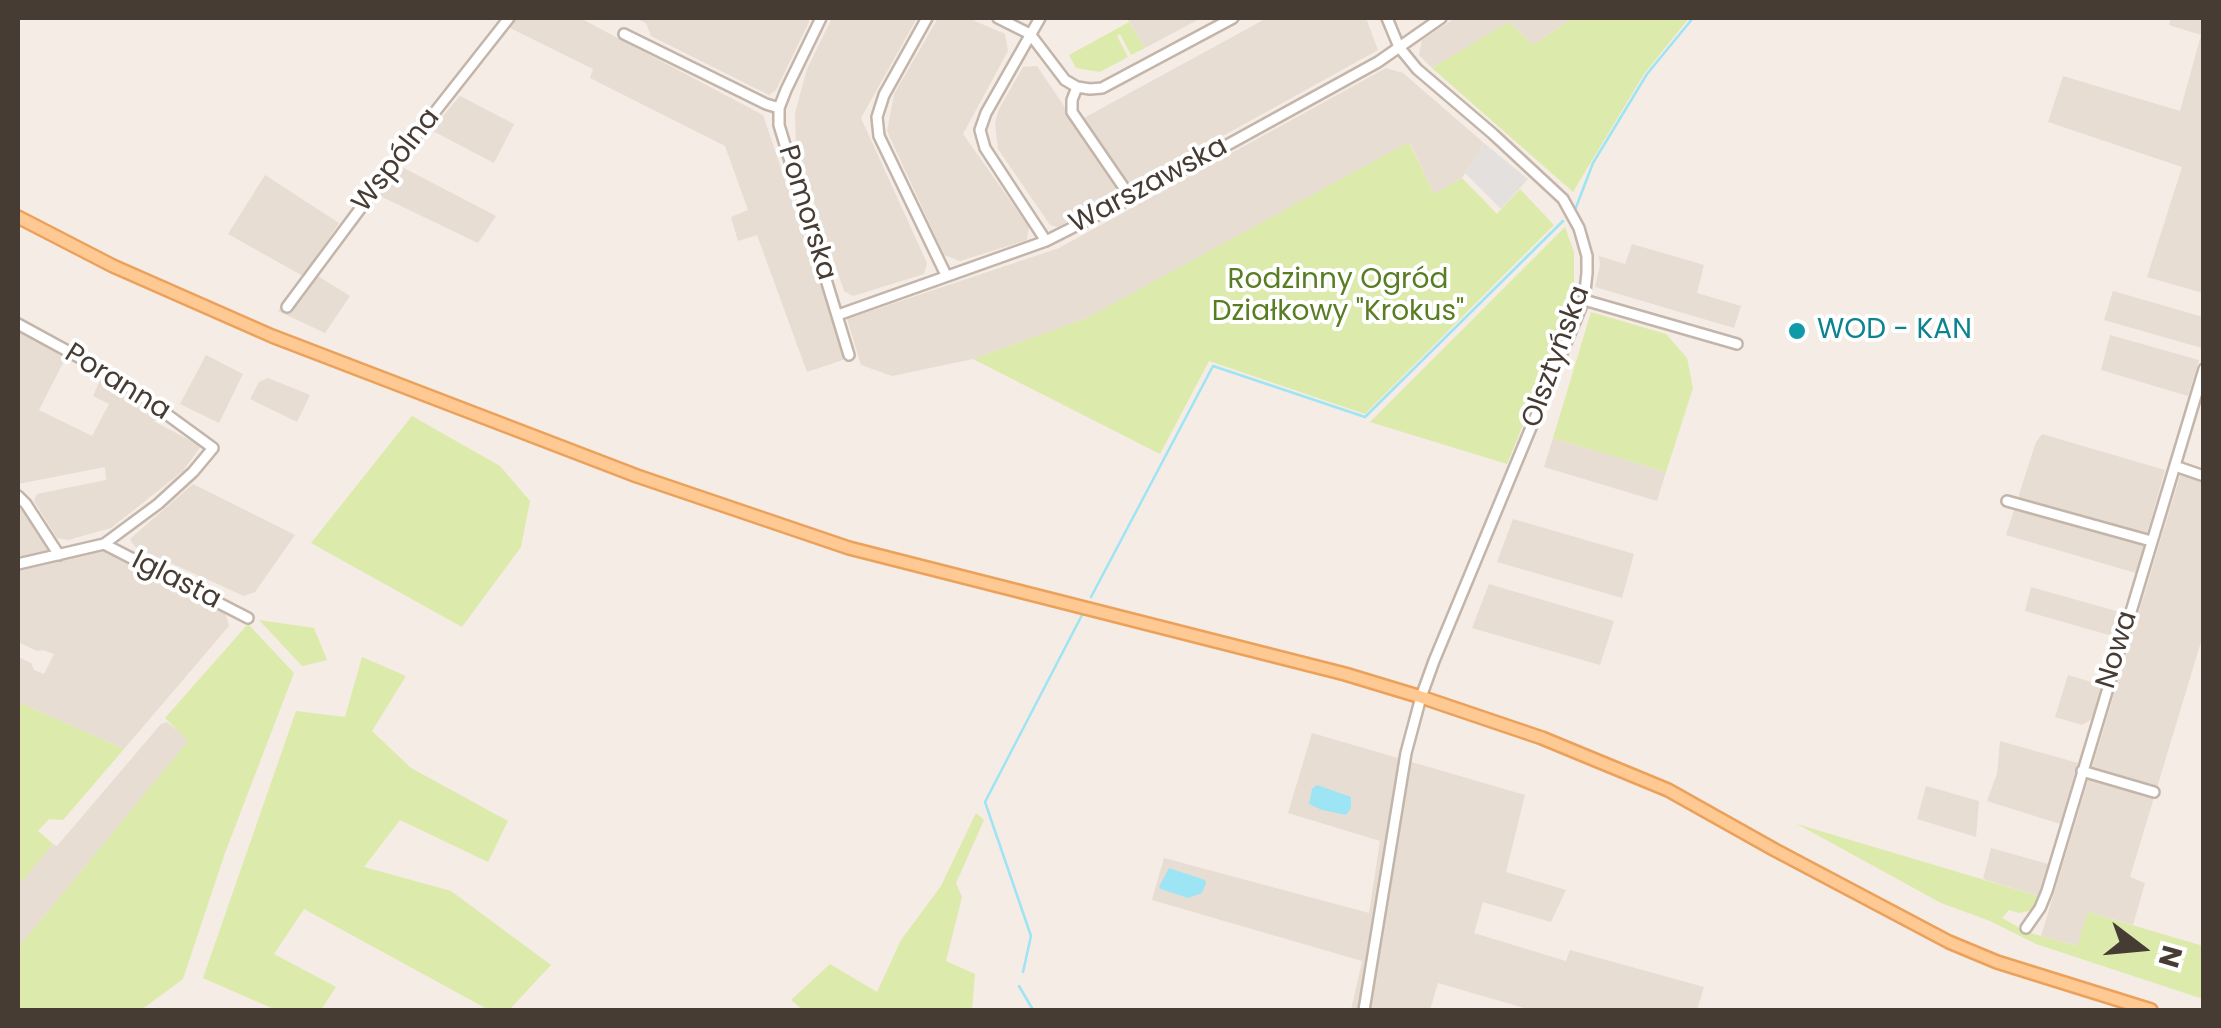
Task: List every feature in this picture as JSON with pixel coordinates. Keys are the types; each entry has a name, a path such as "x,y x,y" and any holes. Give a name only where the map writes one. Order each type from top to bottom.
{"main road":[{"path":"18,217 113,266 272,336 690,494 849,548 1345,674 1542,738 1668,790 1949,942 1997,962 2151,1010"}],"street":[{"name":"Wspólna","path":"287,307 382,178 509,18"},
{"name":"Pomorska","path":"821,18 786,90 778,125 849,356"},
{"path":"927,18 876,117 879,136 946,275"},
{"path":"998,18 1030,34 1065,80 1090,90 1102,88 1233,18"},
{"path":"1040,18 980,130 985,148 1046,241"},
{"name":"Olsztyńska","path":"1364,1010 1406,753 1421,697 1584,300 1588,273 1580,228 1563,199 1417,69 1399,47 1387,18"},
{"name":"Warszawska","path":"838,314 1046,241 1378,62 1441,18"},
{"path":"624,34 780,108"},
{"path":"1077,87 1072,112 1131,198"},
{"path":"1584,300 1738,344"},
{"name":"Poranna","path":"18,324 116,378 213,448 158,504 104,544"},
{"name":"Nowa","path":"2026,928 2047,891 2204,369"},
{"path":"2174,466 2204,476"},
{"path":"18,496 59,554"},
{"path":"2007,502 2151,541"},
{"path":"18,564 104,544"},
{"name":"Iglasta","path":"104,544 248,618"},
{"path":"2082,772 2154,792"}],"shaded area":[{"path":"515,18 580,18 763,115 846,359 807,372 757,235 738,241 731,217 748,210 725,146 590,78 593,69 508,27"},
{"path":"635,18 808,18 809,22 776,90 769,95 651,36 646,23"},
{"path":"832,18 917,18 861,118 927,263 924,274 853,296 844,291 796,148 795,113 807,69"},
{"path":"938,18 968,18 1005,34 1008,51 963,134 1029,227 1027,240 960,261 944,255 887,131 894,94"},
{"path":"1127,18 1201,18 1145,48"},
{"path":"1267,18 1366,18 1378,50 1129,188 1082,119"},
{"path":"1455,18 1573,18 1533,45 1509,22 1432,68 1419,55 1422,40"},
{"path":"2171,18 2203,18 2203,293 2147,277 2182,167 2048,122 2063,76 2180,111 2201,35 2169,25"},
{"path":"1037,66 1121,191 1058,227 1050,225 998,149 995,123 999,109 1023,67"},
{"path":"1386,68 1403,73 1484,143 1462,178 1434,194 1410,143 1087,318 973,359 892,376 861,365 847,319 1059,248"},
{"path":"460,96 514,124 494,163 431,130"},
{"path":"1484,143 1528,179 1501,209 1465,173"},
{"path":"400,166 496,216 478,243 378,195"},
{"path":"265,175 339,223 308,270 350,296 325,333 278,311 303,276 228,234"},
{"path":"1632,244 1704,265 1697,293 1741,306 1734,328 1595,287 1599,256 1625,264"},
{"path":"2113,291 2203,317 2202,348 2104,320"},
{"path":"18,329 67,355 39,410 92,436 109,404 93,396 102,376 160,411 155,422 201,446 183,471 111,528 68,540 57,538 34,501 37,494 106,480 105,467 18,484"},
{"path":"2110,335 2199,360 2188,396 2101,370"},
{"path":"206,355 243,374 219,423 180,404"},
{"path":"268,378 310,395 297,422 250,399 259,382"},
{"path":"2042,434 2165,470 2136,573 2006,535"},
{"path":"1553,438 1666,472 1657,501 1544,467"},
{"path":"2180,476 2203,481 2203,635 2130,877 2145,883 2133,925 2088,912 2078,946 2041,936"},
{"path":"193,484 295,535 255,592 244,596 135,547 130,539"},
{"path":"18,505 25,512 49,552 18,558"},
{"path":"1513,519 1634,554 1622,598 1497,562"},
{"path":"102,550 225,611 229,626 124,749 18,702 18,657 44,674 54,654 18,642 18,571"},
{"path":"1489,584 1614,621 1600,665 1472,628"},
{"path":"2031,587 2123,613 2116,637 2025,611"},
{"path":"2068,675 2102,685 2092,719 2082,725 2055,717"},
{"path":"167,722 189,740 18,948 18,886 161,724"},
{"path":"1312,733 1525,795 1506,872 1566,890 1551,922 1483,902 1474,933 1566,961 1570,950 1704,987 1697,1010 1531,1010 1438,983 1430,1010 1351,1010 1362,961 1152,900 1164,858 1369,913 1380,841 1288,813"},
{"path":"2000,741 2078,763 2060,824 1987,801 1997,774"},
{"path":"1926,786 1979,801 1976,837 1917,819"},
{"path":"1991,848 2048,864 2038,896 1983,879"}],"green space":[{"path":"1573,18 1689,18 1644,74 1573,192 1432,68 1509,22 1533,45"},
{"path":"1129,22 1145,48 1131,55 1120,34 1117,36 1128,57 1100,72 1076,68 1069,55"},
{"name":"Rodzinny Ogród Działkowy \"Krokus\"","path":"1409,142 1434,194 1462,178 1497,214 1520,189 1554,225 1365,414 1209,361 1160,454 973,359 1087,318"},
{"path":"1565,227 1574,252 1574,300 1507,464 1370,422"},
{"path":"1591,312 1666,334 1687,358 1693,388 1666,472 1553,438"},
{"path":"412,416 500,466 530,501 521,547 462,627 311,543"},
{"path":"259,620 314,628 327,660 302,666"},
{"path":"248,624 294,673 225,853 183,979 141,1010 18,1010 18,948 188,741 165,718"},
{"path":"362,657 406,676 372,731 411,768 508,821 488,862 400,820 364,867 451,891 551,965 509,1010 489,1010 304,909 274,954 336,987 321,1010 276,1010 203,978 296,711 345,717"},
{"path":"18,702 124,749 63,820 49,819 38,831 53,844 18,886"},
{"path":"976,813 984,820 956,883 962,897 946,961 975,974 972,1010 803,1010 791,1000 830,964 877,992 901,940 941,886"},
{"path":"1797,824 2038,896 2032,910 2009,910 2002,918 2027,932 2077,946 2088,912 2203,946 2203,999 2036,944 1941,903"}],"water":[{"path":"1317,785 1351,797 1346,815 1309,804 1312,789"},
{"path":"1169,868 1205,880 1202,893 1188,898 1161,889"}],"waterway":[{"path":"1575,210 1593,163 1647,74 1693,18"},
{"path":"1091,597 1213,366 1365,417 1563,221"},
{"path":"1023,972 1031,936 985,802 1082,615"},
{"path":"1019,986 1033,1010"}],"place":[{"name":"WOD - KAN","path":"1797,331"}]}
